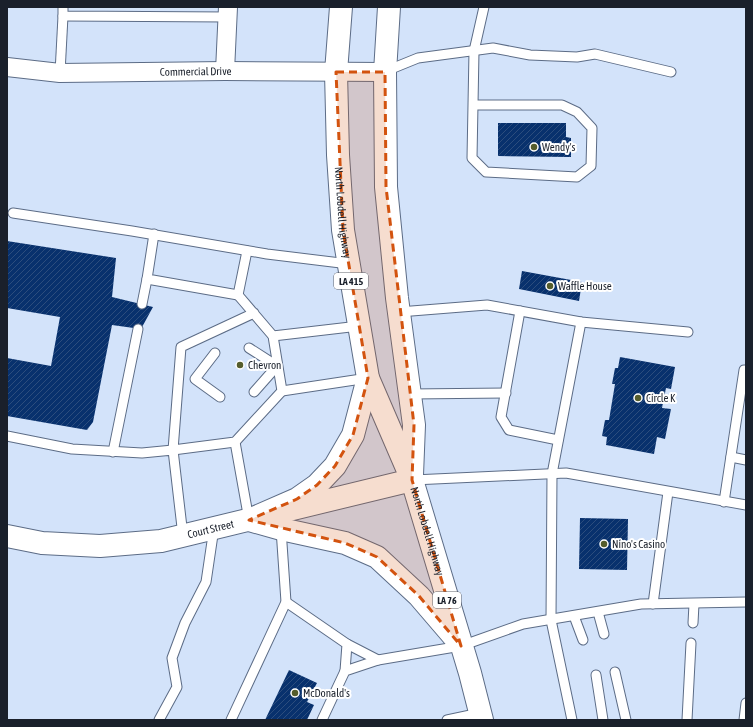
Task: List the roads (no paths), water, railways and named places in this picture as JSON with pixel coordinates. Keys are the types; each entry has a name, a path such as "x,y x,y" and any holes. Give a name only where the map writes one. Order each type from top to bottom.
{"main road":[{"name":"North Lobdell Highway","path":"341,7 336,72 338,155 343,230 368,378 412,480 481,717"},
{"name":"North Lobdell Highway","path":"389,7 385,72 386,187 399,312 414,425 412,480"},
{"path":"248,520 297,499 316,485 335,466 353,435 368,378"},
{"name":"Court Street","path":"7,536 42,543 100,546 161,541 412,480"},
{"path":"248,520 345,543 377,557 419,596 461,646"}],"street":[{"path":"225,71 228,12"},
{"name":"Commercial Drive","path":"7,67 60,73 225,71 385,72"}],"lane":[{"path":"474,105 562,105 577,112 592,128 591,166 577,177 486,172 472,158 474,51 484,7"},
{"path":"60,73 63,12 228,12"},
{"path":"385,72 418,58 493,48 530,55 577,57 595,54 671,72"},
{"path":"13,213 154,234 247,251 348,264"},
{"path":"142,304 154,234"},
{"path":"238,295 247,251"},
{"path":"147,279 238,295 272,336 282,391"},
{"path":"399,312 487,305 581,322 688,332"},
{"path":"520,311 501,417 509,430 558,440"},
{"path":"183,536 173,450 181,347 254,314"},
{"path":"572,720 551,620 552,474 581,322"},
{"path":"272,336 359,326"},
{"path":"113,452 138,329"},
{"path":"249,348 277,366"},
{"path":"178,382 195,379 215,353"},
{"path":"254,392 277,366"},
{"path":"724,502 731,457 742,419 744,370 746,370"},
{"path":"7,436 72,449 142,454 235,442 282,391 368,378"},
{"path":"195,379 220,397"},
{"path":"410,394 506,393"},
{"path":"235,442 248,520"},
{"path":"731,457 746,460"},
{"path":"412,480 566,473 746,505"},
{"path":"653,604 668,492"},
{"path":"159,720 177,687 172,658 184,623 206,582 214,528"},
{"path":"230,720 286,602 281,529"},
{"path":"286,602 347,644 378,660"},
{"path":"345,671 378,660 461,646 523,624 641,604 746,602"},
{"path":"693,623 694,604"},
{"path":"598,612 604,634"},
{"path":"574,616 583,640"},
{"path":"687,720 691,643"},
{"path":"322,720 345,671 347,644"},
{"path":"614,672 626,720"},
{"path":"596,675 603,720"},
{"path":"744,720 746,703"},
{"path":"448,720 481,717"}],"place":[{"name":"Wendy's","path":"534,147"},
{"name":"Waffle House","path":"550,286"},
{"name":"Chevron","path":"240,365"},
{"name":"Circle K","path":"638,398"},
{"name":"Nino's Casino","path":"604,544"},
{"name":"McDonald's","path":"295,693"}]}
